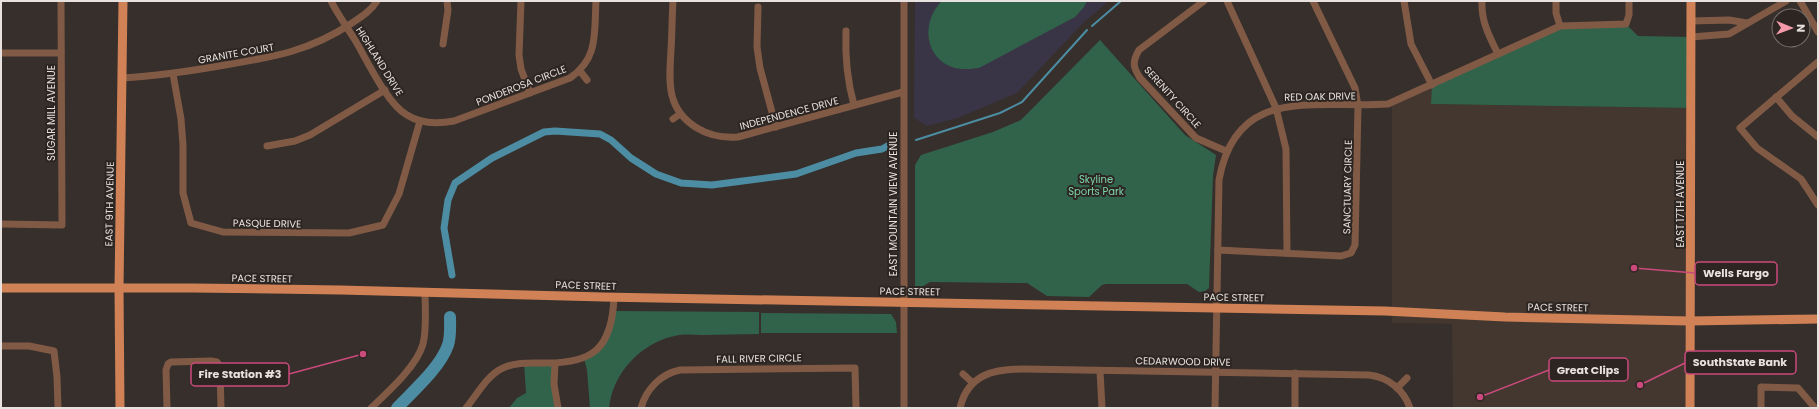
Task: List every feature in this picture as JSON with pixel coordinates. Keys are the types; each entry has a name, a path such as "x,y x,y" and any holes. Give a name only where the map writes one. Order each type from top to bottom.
{"main road":[{"name":"EAST 9TH AVENUE","path":"120,408 118,288 122,1"},
{"name":"EAST 17TH AVENUE","path":"1690,408 1691,1"},
{"name":"PACE STREET","path":"1,288 425,292 614,297 1217,307 1690,321 1818,319"}],"street":[{"name":"SUGAR MILL AVENUE","path":"1,224 62,225 61,1"},
{"name":"HIGHLAND DRIVE","path":"331,1 385,90 397,107 405,114 420,121"},
{"path":"347,26 369,10 377,1"},
{"path":"443,44 448,10 447,1"},
{"path":"521,1 519,55 521,69 530,93"},
{"name":"PONDEROSA CIRCLE","path":"420,121 439,123 454,121 570,78 580,71 591,56 594,44 596,1"},
{"name":"INDEPENDENCE DRIVE","path":"673,1 669,83 672,96 680,114 698,129 717,137 738,137 903,92"},
{"name":"EAST MOUNTAIN VIEW AVENUE","path":"904,1 904,408"},
{"name":"SERENITY CIRCLE","path":"1204,1 1139,50 1134,59 1133,68 1140,78 1196,138 1226,151"},
{"path":"1227,1 1276,108 1286,149 1287,253"},
{"name":"SANCTUARY CIRCLE","path":"1218,250 1341,256 1350,253 1355,245 1358,106 1355,88 1313,1"},
{"path":"1404,1 1411,44 1432,85"},
{"path":"1482,1 1482,12 1485,26 1498,54"},
{"path":"1556,1 1556,13 1560,26"},
{"name":"RED OAK DRIVE","path":"1215,408 1219,180 1226,151 1236,134 1251,120 1276,108 1289,105 1358,106 1388,104 1560,26 1626,24 1629,15 1629,1"},
{"path":"1691,37 1724,35 1738,30 1786,1"},
{"path":"1800,1 1818,32"},
{"path":"758,7 757,47 760,68 776,127"},
{"path":"1691,21 1733,20 1748,23"},
{"name":"GRANITE COURT","path":"122,78 173,74 282,55 314,44 347,26"},
{"path":"846,31 845,60 848,83 854,105"},
{"path":"1,53 61,53"},
{"path":"1818,62 1740,128 1757,148 1800,179 1818,204"},
{"path":"580,71 587,80"},
{"name":"PASQUE DRIVE","path":"173,74 181,119 183,145 183,193 185,202 191,223 217,231 349,233 383,225 399,194 420,121"},
{"path":"267,146 295,141 310,136 385,90"},
{"path":"1776,97 1792,116 1818,137"},
{"path":"673,119 680,114"},
{"path":"371,408 407,369 421,350 424,335 425,292"},
{"path":"466,408 490,378 505,367 524,363 568,363 580,360 592,353 602,343 612,322 614,297"},
{"path":"1,346 29,346 54,350 58,408"},
{"path":"168,408 166,370 168,364 171,362 211,361 217,362 220,366 221,408"},
{"path":"554,364 554,384 558,408"},
{"name":"FALL RIVER CIRCLE","path":"642,408 645,398 653,385 663,376 675,371 855,368 856,408"},
{"name":"CEDARWOOD DRIVE","path":"960,408 964,397 973,383 990,372 1003,369 1295,373 1372,376 1386,380 1397,388 1405,398 1410,408"},
{"path":"1100,371 1102,408"},
{"path":"1295,373 1295,408"},
{"path":"963,374 973,383"},
{"path":"1397,388 1407,378"},
{"path":"1761,408 1761,387 1795,387 1802,390 1806,399 1815,408"}],"shaded area":[{"path":"915,1 1109,1 1084,22 1017,93 958,118 927,126 914,118"},
{"path":"1432,85 1432,104 1691,108 1690,408 1453,408 1452,324 1392,323 1392,102"}],"green space":[{"path":"942,1 1087,1 1075,17 979,68 958,69 942,62 935,55 931,46 929,27 931,18 935,9"},
{"path":"1626,24 1638,36 1691,37 1691,108 1431,104 1432,85 1560,26"},
{"name":"Skyline Sports Park","path":"1100,40 1185,135 1216,155 1213,176 1209,288 1205,291 1199,292 1187,284 1106,284 1102,285 1089,297 1047,296 1027,283 930,282 920,288 915,288 915,165 921,155 993,132 1021,120"},
{"path":"613,311 759,312 759,334 679,335 666,338 642,351 623,370 612,394 609,408 590,408 587,370 584,358 597,349"},
{"path":"761,313 891,314 896,322 897,333 761,333"},
{"path":"524,363 555,364 558,408 509,408 517,398 526,393"}],"waterway":[{"path":"1092,26 1121,1"},
{"path":"916,140 1000,113 1022,102 1087,30"},
{"path":"452,275 444,228 448,200 455,183 492,158 544,132 555,131 600,134 611,140 631,158 656,174 681,183 712,185 796,174 856,153 882,149 893,143"},
{"path":"397,408 433,371 444,354 450,338 450,317"}],"place":[{"name":"Wells Fargo","path":"1634,268"},
{"name":"Fire Station #3","path":"363,354"},
{"name":"SouthState Bank","path":"1640,385"},
{"name":"Great Clips","path":"1480,397"}]}
